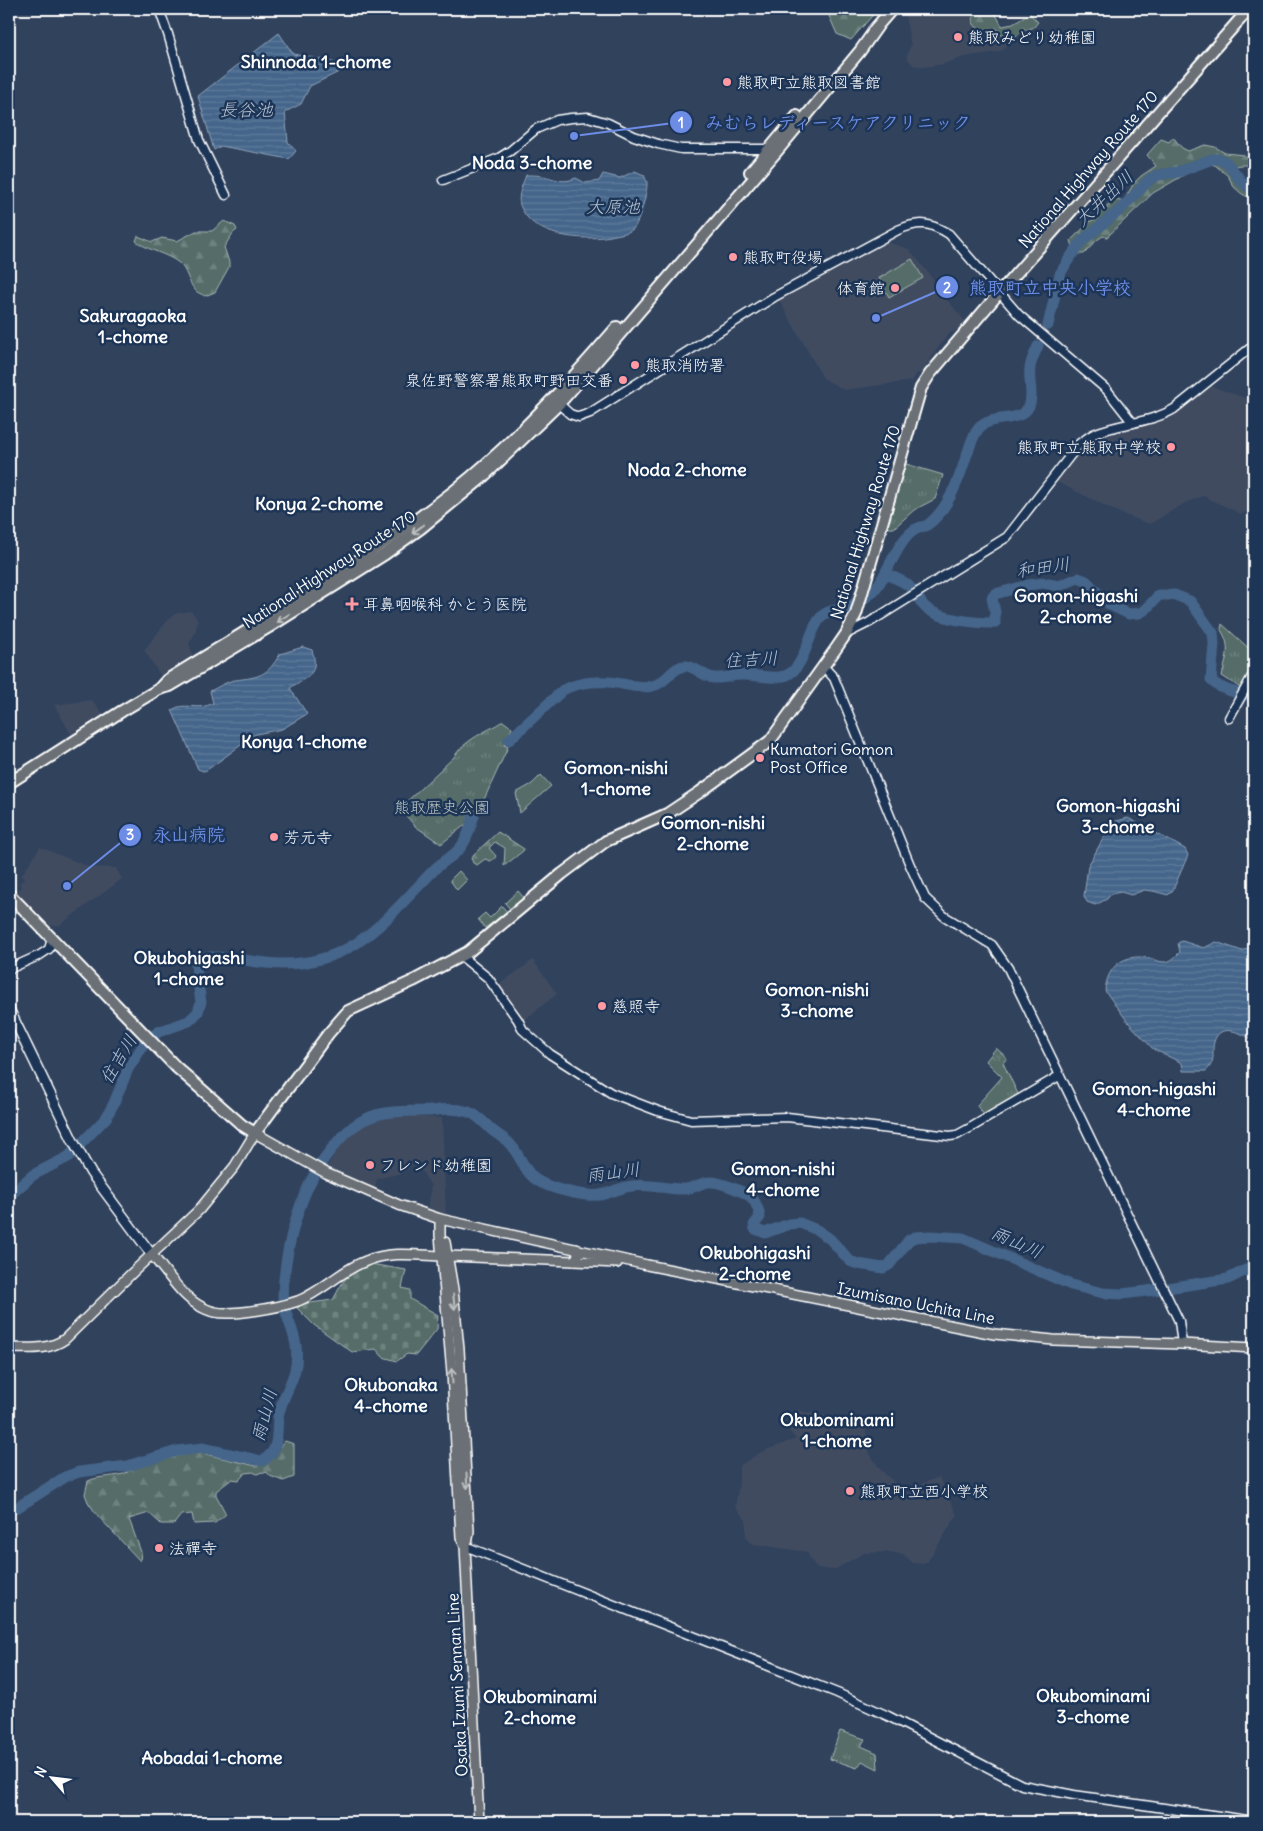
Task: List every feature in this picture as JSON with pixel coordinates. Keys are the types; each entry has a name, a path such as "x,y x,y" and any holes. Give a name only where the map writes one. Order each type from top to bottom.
{"highway":[{"name":"National Highway Route 170","path":"159,689 170,686 385,554 421,528 482,478 559,404 892,9"},
{"name":"National Highway Route 170","path":"255,1133 328,1034 348,1011 462,956 606,841 667,814 770,742 824,667 846,634 856,614 921,388 935,367 998,293 1249,9"},
{"name":"National Highway Route 170","path":"9,783 159,689 167,680 383,544 490,461 554,397 773,149"},
{"path":"9,894 176,1066 242,1125 255,1133"}],"main road":[{"path":"9,1009 74,1143 105,1194 152,1255 191,1300 206,1309 230,1313 298,1301 349,1268 367,1260 393,1255 647,1265"},
{"name":"Izumisano Uchita Line","path":"255,1133 326,1173 399,1205 440,1219 647,1265 994,1334 1053,1340 1254,1348"},
{"path":"9,1348 36,1348 57,1344 74,1330 204,1205 233,1168 255,1133"},
{"name":"Osaka Izumi Sennan Line","path":"440,1219 459,1349 469,1531 468,1539 464,1546 479,1822"},
{"path":"574,1261 579,1254 576,1249"}],"street":[{"path":"159,9 199,140 226,195"},
{"path":"443,180 499,158 536,129 558,120 570,118 588,117 608,123 634,136 681,149 773,149"},
{"path":"559,404 570,414 579,417 590,414 774,296 898,230 912,224 925,224 937,227 949,234 998,293 1019,315 1107,390 1133,423"},
{"path":"846,634 870,622 1007,537 1080,443 1095,433 1165,415 1174,410 1254,345"},
{"path":"824,667 834,678 925,898 944,916 985,940 998,952 1008,968 1179,1321 1182,1344"},
{"path":"1229,718 1254,673"},
{"path":"9,969 49,949 52,939"},
{"path":"462,956 488,978 524,1030 550,1054 611,1093 679,1118 692,1120 788,1117 950,1136 970,1128 1059,1076"},
{"path":"464,1546 837,1693 888,1716 1022,1786 1254,1820"}],"shaded area":[{"name":"熊取みどり幼稚園","path":"911,9 974,9 973,23 1002,35 1010,41 1003,50 997,52 964,57 943,64 924,67 913,65 906,57 911,45 905,16"},
{"path":"887,242 909,249 934,280 933,283 965,321 960,329 949,334 921,374 917,373 912,381 844,390 823,378 779,300"},
{"name":"熊取町立熊取中学校","path":"1211,386 1254,401 1254,512 1252,510 1241,514 1203,496 1185,503 1150,524 1122,514 1055,481 1074,456 1103,437 1169,419"},
{"path":"192,612 198,620 195,633 189,644 193,655 160,675 144,650 167,621 175,614"},
{"path":"92,700 103,714 71,734 54,705"},
{"path":"40,847 89,867 116,868 122,879 60,925 50,926 17,892 22,887 19,884 25,878 21,876"},
{"path":"533,960 557,994 523,1021 497,986"},
{"name":"フレンド幼稚園","path":"409,1116 442,1118 446,1215 428,1208 431,1186 421,1170 414,1164 402,1173 377,1179 375,1189 327,1166 345,1139 363,1125 381,1118"},
{"name":"熊取町立西小学校","path":"796,1410 826,1416 849,1426 865,1426 870,1454 880,1469 901,1489 911,1493 923,1483 939,1477 957,1515 928,1561 924,1564 913,1563 903,1554 886,1552 864,1553 834,1570 824,1569 818,1568 812,1562 807,1552 749,1542 746,1536 746,1520 735,1507 739,1483 739,1466 761,1452 796,1439 789,1431"}],"green space":[{"path":"826,9 878,9 851,40 837,34"},
{"path":"974,9 993,9 1002,26 1013,24 1030,14 1038,22 1034,27 1020,33 1010,41 996,32 979,30 973,23"},
{"path":"1173,137 1182,148 1188,151 1205,145 1215,147 1225,153 1244,155 1254,162 1254,166 1238,165 1230,170 1254,193 1254,200 1242,194 1234,187 1228,176 1215,165 1208,164 1196,168 1153,193 1107,237 1103,236 1084,254 1079,254 1073,247 1071,240 1114,199 1123,202 1134,183 1156,166 1147,155 1161,139 1169,142"},
{"path":"224,221 235,226 237,230 224,247 229,267 215,292 205,296 195,290 179,263 136,241 138,236 152,242 162,238 177,241 196,231 212,231"},
{"name":"体育館","path":"912,259 923,278 889,297 879,278"},
{"path":"903,463 943,475 935,499 914,510 894,528 886,528"},
{"path":"1222,624 1254,653 1254,673 1244,690 1222,676 1227,647 1221,630"},
{"name":"熊取歴史公園","path":"503,721 512,728 504,745 508,747 476,817 473,815 470,821 441,844 415,826 401,810 402,806 454,757 464,745"},
{"path":"541,775 551,786 520,813 516,793 532,784"},
{"path":"498,832 524,849 523,851 504,866 505,848 495,842 489,848 496,856 494,859 490,861 485,859 477,865 473,863 471,858 474,854"},
{"path":"459,871 467,880 457,890 450,880"},
{"path":"518,891 524,898 511,910 505,903"},
{"path":"502,906 507,912 485,928 478,919 485,913 490,918"},
{"path":"996,1048 1007,1058 1003,1063 1019,1096 985,1116 977,1106 1002,1077 986,1061"},
{"path":"370,1264 406,1270 402,1288 410,1290 410,1299 438,1315 437,1329 416,1355 407,1354 397,1361 383,1357 376,1349 352,1352 314,1325 297,1308 302,1304 333,1300 340,1286 347,1278"},
{"path":"285,1441 294,1444 294,1477 283,1481 270,1476 267,1472 257,1474 253,1472 245,1473 239,1480 232,1479 216,1491 216,1495 226,1514 215,1523 194,1524 192,1514 181,1515 174,1524 161,1524 149,1513 129,1519 141,1552 140,1561 97,1515 85,1494 88,1481 123,1474 128,1472 127,1469 181,1455 201,1453 256,1466 263,1465 274,1457"},
{"path":"840,1731 865,1739 861,1746 877,1753 878,1769 862,1761 857,1768 830,1759"}],"water":[{"name":"長谷池","path":"279,33 293,54 330,61 345,69 310,86 301,104 285,112 288,142 296,151 289,159 221,146 214,150 198,96"},
{"name":"大原池","path":"635,171 644,175 647,182 646,192 635,226 631,231 625,233 586,238 559,235 546,231 535,224 526,216 520,205 520,193 526,175 563,181 576,178 585,183 599,181 603,174 620,178"},
{"path":"303,647 312,650 314,658 313,670 307,677 290,688 307,714 282,729 256,734 207,770 198,769 172,710 182,706 207,706 213,703 210,691 225,683 256,677 266,672 280,654"},
{"path":"1128,818 1185,849 1188,855 1173,890 1168,895 1144,890 1131,895 1121,892 1111,894 1107,899 1095,905 1087,902 1084,896 1088,866 1113,822"},
{"path":"1182,941 1204,948 1216,942 1242,951 1249,948 1254,949 1254,1040 1238,1032 1221,1032 1214,1042 1213,1060 1206,1071 1183,1071 1182,1063 1153,1049 1128,1022 1105,991 1109,975 1118,963 1140,957 1162,962 1169,961 1180,952 1178,943"}],"waterway":[{"name":"大井出川","path":"1048,325 1060,274 1069,259 1083,240 1120,210 1150,179 1158,175 1178,172 1212,159 1219,159 1227,163 1242,182 1254,191"},
{"name":"住吉川","path":"509,740 563,690 584,683 600,682 645,687 652,686 662,682 682,666 690,667 714,678 741,675 778,677 789,674 800,662 814,629 823,615 830,611 853,605 870,595 903,542 917,528 926,526 940,513 956,485 972,440 978,429 987,422 1014,417 1025,412 1031,397 1031,365 1038,346"},
{"name":"和田川","path":"885,574 909,586 924,606 932,612 949,618 978,622 995,623 992,598 995,594 1043,583 1059,586 1078,578 1086,581 1110,605 1129,614 1140,613 1159,595 1175,595 1190,601 1213,633 1211,680 1230,691 1251,696 1254,694"},
{"name":"住吉川","path":"9,1196 33,1175 68,1157 106,1118 128,1069 144,1044 158,1032 189,1021 198,1012 201,1002 196,964 198,958 219,957 282,964 308,962 331,956 351,947 385,920 435,869 460,848 467,837 474,816"},
{"name":"雨山川","path":"9,1510 18,1507 65,1477 79,1472 127,1466 177,1451 203,1448 262,1461 270,1455 276,1443 278,1417 296,1367 295,1339 283,1300 284,1276 295,1222 316,1171 338,1141 359,1122 382,1114 450,1109 471,1113 512,1146 531,1176 550,1186 572,1192 600,1195 639,1185 679,1189 686,1189 707,1182 725,1185 752,1198 760,1217 754,1225 755,1229 765,1233 789,1224 800,1223 817,1230 830,1239 850,1261 858,1264 883,1268 889,1265 909,1240 915,1237 963,1238 1071,1285 1103,1293 1122,1294 1228,1279 1254,1266"}],"place":[{"name":"熊取みどり幼稚園","path":"958,37"},
{"name":"熊取町立熊取図書館","path":"727,82"},
{"name":"みむらレディースケアクリニック","path":"574,136"},
{"name":"熊取町役場","path":"733,257"},
{"name":"体育館","path":"895,288"},
{"name":"熊取町立中央小学校","path":"876,318"},
{"name":"熊取消防署","path":"635,365"},
{"name":"泉佐野警察署熊取町野田交番","path":"623,380"},
{"name":"熊取町立熊取中学校","path":"1171,447"},
{"name":"耳鼻咽喉科 かとう医院","path":"352,604"},
{"name":"Kumatori Gomon Post Office","path":"760,758"},
{"name":"芳元寺","path":"274,837"},
{"name":"永山病院","path":"67,886"},
{"name":"慈照寺","path":"602,1006"},
{"name":"フレンド幼稚園","path":"370,1165"},
{"name":"熊取町立西小学校","path":"850,1491"},
{"name":"法禪寺","path":"159,1548"}],"district":[{"name":"Shinnoda 1-chome","path":"316,61"},
{"name":"Noda 3-chome","path":"532,162"},
{"name":"Sakuragaoka 1-chome","path":"133,325"},
{"name":"Noda 2-chome","path":"687,469"},
{"name":"Konya 2-chome","path":"319,503"},
{"name":"Gomon-higashi 2-chome","path":"1076,605"},
{"name":"Konya 1-chome","path":"304,741"},
{"name":"Gomon-nishi 1-chome","path":"616,778"},
{"name":"Gomon-higashi 3-chome","path":"1118,815"},
{"name":"Gomon-nishi 2-chome","path":"713,832"},
{"name":"Okubohigashi 1-chome","path":"189,968"},
{"name":"Gomon-nishi 3-chome","path":"817,1000"},
{"name":"Gomon-higashi 4-chome","path":"1154,1098"},
{"name":"Gomon-nishi 4-chome","path":"783,1178"},
{"name":"Okubohigashi 2-chome","path":"755,1262"},
{"name":"Okubonaka 4-chome","path":"391,1394"},
{"name":"Okubominami 1-chome","path":"837,1429"},
{"name":"Okubominami 3-chome","path":"1093,1705"},
{"name":"Okubominami 2-chome","path":"540,1706"},
{"name":"Aobadai 1-chome","path":"212,1757"}]}
